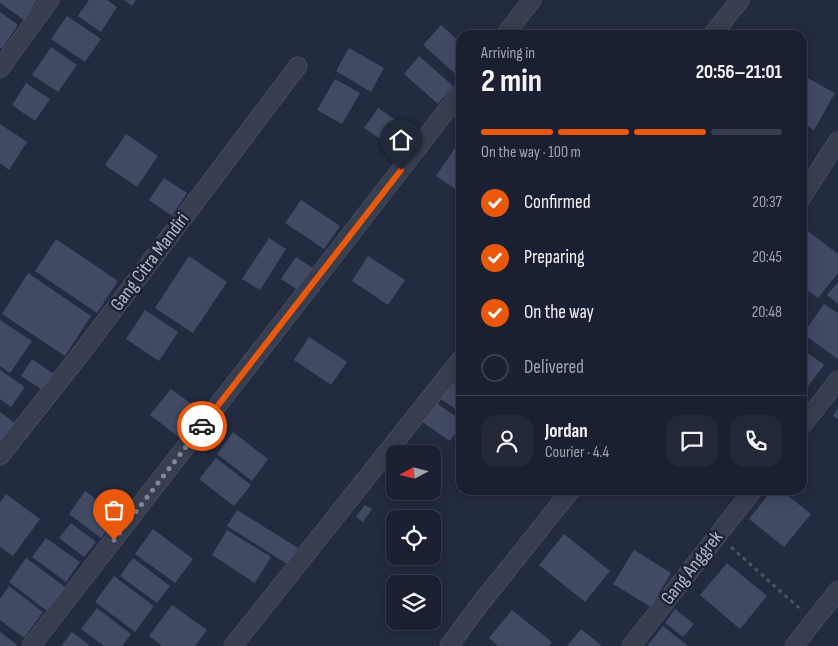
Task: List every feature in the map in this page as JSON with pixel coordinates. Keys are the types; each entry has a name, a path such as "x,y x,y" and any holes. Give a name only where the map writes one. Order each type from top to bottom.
{"street":[{"path":"0,69 50,0"},
{"path":"509,30 532,0"},
{"path":"716,30 740,0"},
{"name":"Gang Citra Mandiri","path":"0,456 79,356 298,66"},
{"path":"32,646 456,98"},
{"path":"807,189 838,141"},
{"path":"233,646 456,365"},
{"path":"807,420 838,380"},
{"path":"449,646 567,495"},
{"name":"Gang Anggrek","path":"631,646 749,495"},
{"path":"794,646 838,590"}],"path":[{"path":"718,535 813,621"}],"building":[{"path":"0,0 37,0 24,20 0,3"},
{"path":"89,0 107,0 117,7 101,32 78,16"},
{"path":"124,0 136,0 132,6"},
{"path":"0,12 18,25 2,49 0,48"},
{"path":"67,16 101,39 85,62 51,39"},
{"path":"441,25 456,38 456,75 423,45"},
{"path":"51,47 77,65 58,92 32,75"},
{"path":"349,48 384,68 371,92 336,71"},
{"path":"419,56 453,86 438,104 404,74"},
{"path":"807,78 835,93 814,130 807,126"},
{"path":"335,79 360,93 342,124 317,110"},
{"path":"26,83 50,99 35,121 12,105"},
{"path":"378,108 419,136 406,156 364,128"},
{"path":"0,124 27,142 9,170 0,163"},
{"path":"126,134 158,156 137,187 105,165"},
{"path":"455,148 456,149 456,190 436,176"},
{"path":"164,178 187,193 172,216 149,200"},
{"path":"301,200 340,226 324,249 285,223"},
{"path":"807,230 838,254 838,273 818,298 807,290"},
{"path":"269,238 286,249 260,290 242,279"},
{"path":"56,239 118,281 97,313 35,271"},
{"path":"189,256 227,282 193,333 155,308"},
{"path":"368,256 405,280 388,305 352,281"},
{"path":"296,257 317,271 302,293 281,279"},
{"path":"28,273 91,316 65,356 2,314"},
{"path":"838,282 838,304 827,295"},
{"path":"824,304 838,313 838,359 807,337 807,328"},
{"path":"145,310 178,332 159,361 126,339"},
{"path":"0,320 32,341 10,373 0,366"},
{"path":"309,337 347,362 331,385 294,360"},
{"path":"807,353 824,365 807,387"},
{"path":"32,359 55,375 44,391 21,376"},
{"path":"0,370 25,387 11,407 0,399"},
{"path":"452,382 456,385 456,410 441,399"},
{"path":"171,389 201,411 180,438 150,415"},
{"path":"435,402 456,417 456,432 450,441 422,422"},
{"path":"838,408 838,419 833,416"},
{"path":"0,412 16,424 0,445"},
{"path":"233,432 268,459 252,481 217,454"},
{"path":"216,458 251,485 234,506 199,479"},
{"path":"85,491 118,515 101,538 69,514"},
{"path":"6,494 40,519 13,556 0,547 0,502"},
{"path":"768,495 787,495 811,514 784,547 749,519"},
{"path":"365,505 372,509 363,522 356,517"},
{"path":"237,510 298,548 287,564 227,526"},
{"path":"71,523 96,542 84,557 59,538"},
{"path":"153,529 193,559 175,583 135,554"},
{"path":"227,530 271,557 255,583 212,555"},
{"path":"564,534 610,571 585,602 539,565"},
{"path":"46,538 80,562 66,582 32,557"},
{"path":"634,550 671,573 651,607 613,584"},
{"path":"26,558 65,587 47,611 9,582"},
{"path":"133,558 170,586 157,603 120,576"},
{"path":"727,563 767,596 740,629 700,595"},
{"path":"114,576 154,606 135,632 95,602"},
{"path":"9,586 43,612 24,638 0,620 0,599"},
{"path":"172,605 207,630 195,646 162,646 149,636"},
{"path":"97,608 131,634 122,646 104,646 81,629"},
{"path":"675,609 694,624 683,637 665,623"},
{"path":"512,610 552,642 549,646 498,646 489,638"},
{"path":"663,626 688,646 647,646"},
{"path":"581,629 602,646 567,646"},
{"path":"0,632 17,645 0,646"},
{"path":"72,632 90,646 61,646"}],"way so far":[{"path":"114,540 202,426"}],"route":[{"path":"202,426 401,170"}]}
